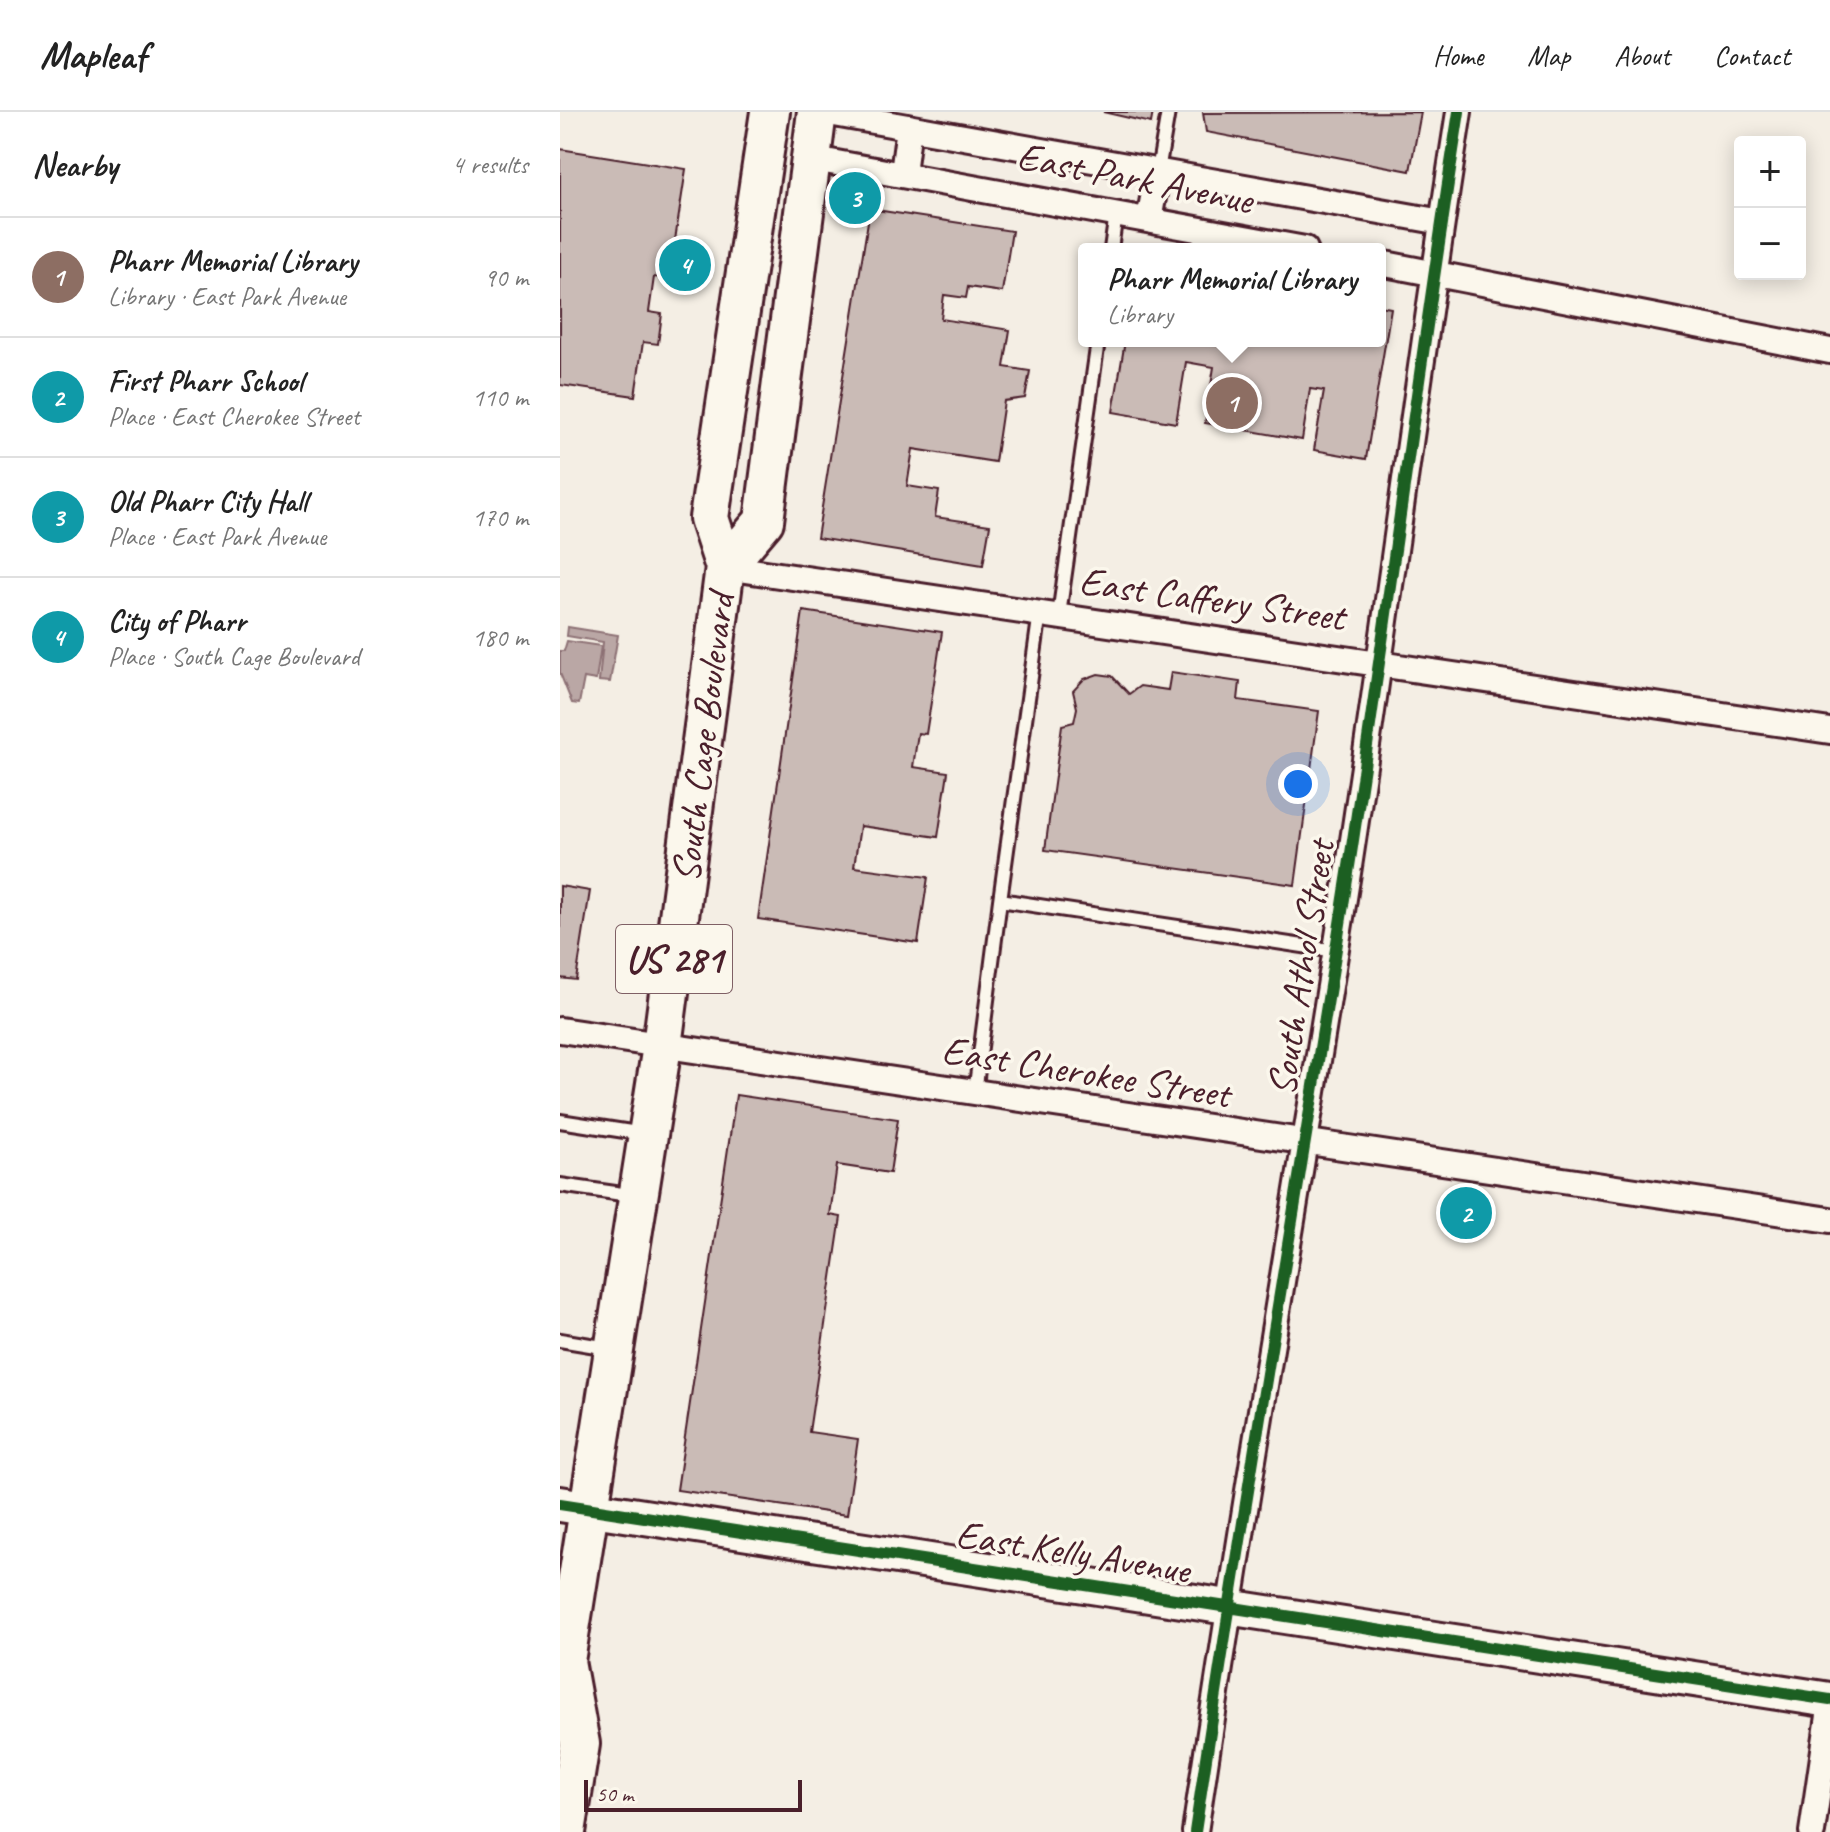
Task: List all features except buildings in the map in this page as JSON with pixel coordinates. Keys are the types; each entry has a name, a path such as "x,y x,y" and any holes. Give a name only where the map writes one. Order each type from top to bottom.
{"main road":[{"path":"725,567 709,518 770,112"},
{"name":"South Cage Boulevard","path":"566,1832 580,1744 562,1665 575,1506 615,1349 662,1046 725,567 764,521 809,158 820,112"}],"street":[{"name":"East Park Avenue","path":"820,112 1442,222"},
{"name":"South Athol Street","path":"1195,1832 1228,1608 1306,1144 1381,662 1433,273 1459,112"},
{"path":"903,173 909,127"},
{"name":"East Park Avenue","path":"809,158 1273,243"},
{"path":"1149,220 1158,171"},
{"path":"1386,264 1830,351"},
{"name":"East Caffery Street","path":"725,567 1830,731"},
{"name":"East Cherokee Street","path":"560,1030 1830,1220"},
{"name":"East Kelly Avenue","path":"575,1506 1830,1700"},
{"path":"1812,1832 1830,1709"}],"lane":[{"path":"1158,171 1168,112"},
{"path":"1112,243 1116,214"},
{"path":"975,1093 1000,900 1097,347"},
{"path":"1000,900 1336,951"},
{"path":"560,1121 649,1135"},
{"path":"560,1185 639,1197"},
{"path":"560,1340 615,1349"}],"shaded area":[{"path":"568,627 618,635 610,682 599,681 603,642 567,636"},
{"path":"567,641 601,646 596,680 584,678 579,704 572,703 560,673 560,651 564,651"}],"cycle path":[{"path":"1195,1832 1348,873 1459,112"},
{"path":"560,1504 1830,1700"}],"place":[{"name":"Old Pharr City Hall","path":"855,198"},
{"name":"City of Pharr","path":"685,265"},
{"name":"Pharr Memorial Library","path":"1232,403"},
{"name":"First Pharr School","path":"1466,1213"}]}
